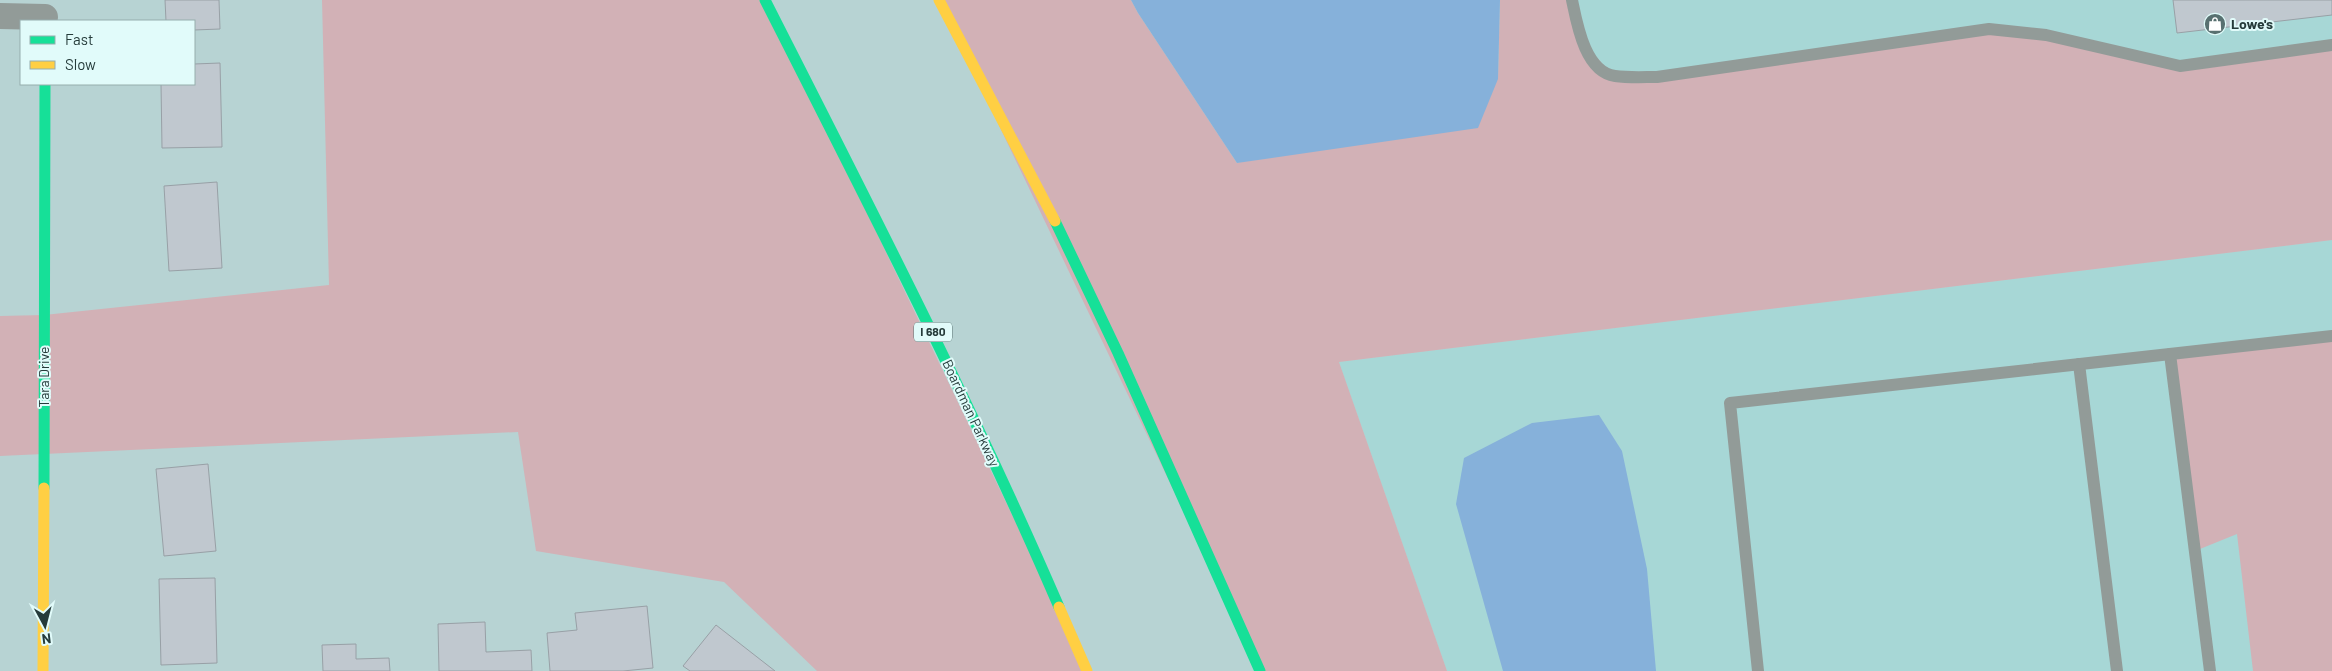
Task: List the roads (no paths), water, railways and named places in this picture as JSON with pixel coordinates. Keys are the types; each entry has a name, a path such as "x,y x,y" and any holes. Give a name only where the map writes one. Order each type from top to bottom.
{"main road":[{"name":"Boardman Parkway","path":"764,0 907,279 1018,512 1086,671"},
{"path":"939,0 1040,191 1114,344 1260,671"},
{"name":"Tara Drive","path":"43,671 44,85"}],"street":[{"path":"0,16 45,13"}],"lane":[{"path":"1572,0 1579,37 1595,65 1613,76 1658,77 1990,29 2046,35 2180,66 2332,45"},
{"path":"1758,671 1730,403 2332,336"},
{"path":"2170,354 2210,671"},
{"path":"2080,364 2117,671"}],"place":[{"name":"Lowe's","path":"2215,24"}]}
